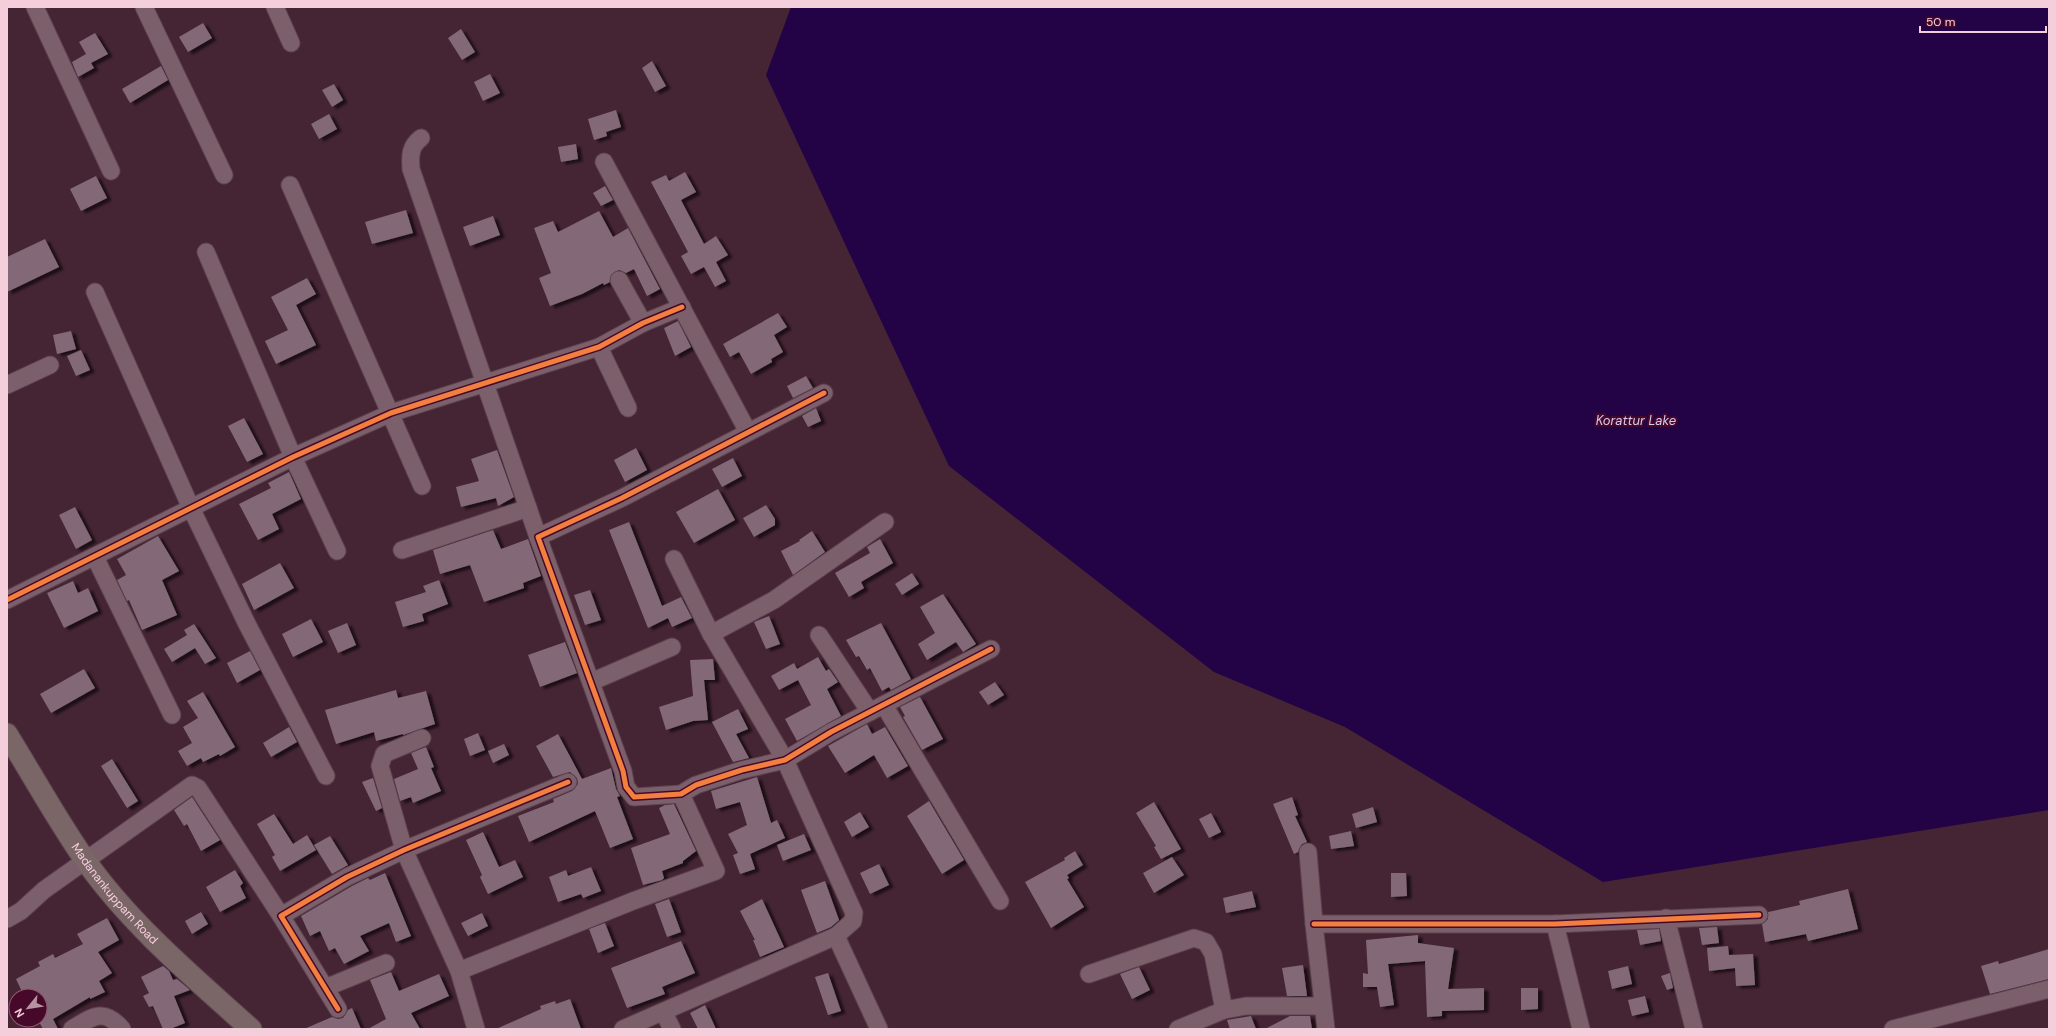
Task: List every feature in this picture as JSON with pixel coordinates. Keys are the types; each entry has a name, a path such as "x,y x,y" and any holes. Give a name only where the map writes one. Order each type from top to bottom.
{"main road":[{"name":"Madanankuppam Road","path":"7,734 85,860 112,894 146,931 251,1029"}],"street":[{"path":"35,7 111,171"},
{"path":"144,7 224,175"},
{"path":"275,7 292,43"},
{"path":"421,138 415,143 412,149 411,169 538,537 623,772 626,788 634,797 681,794 696,785 729,774 786,760 831,732 991,649"},
{"path":"604,162 748,432"},
{"path":"290,185 422,486"},
{"path":"206,252 293,457 337,551"},
{"path":"620,280 643,323"},
{"path":"95,292 191,508 247,624 326,776"},
{"path":"7,600 293,457 391,413 599,347 643,323 682,307"},
{"path":"599,347 628,408"},
{"path":"7,385 50,365"},
{"path":"538,537 622,498 824,393"},
{"path":"402,550 528,508"},
{"path":"711,634 774,600 885,522"},
{"path":"95,557 172,715"},
{"path":"623,1029 664,1013 836,936 853,921 854,913 786,760 711,634 674,559"},
{"path":"819,635 877,708 1000,901"},
{"path":"591,682 672,646"},
{"path":"422,738 384,754 380,766 404,850 459,971 476,1029"},
{"path":"281,916 347,876 404,850 568,782"},
{"path":"7,920 85,860 189,786 195,786 281,916 338,1009"},
{"path":"459,971 633,901 716,871 681,794"},
{"path":"1308,852 1314,924 1326,1029"},
{"path":"1314,924 1555,924 1759,915"},
{"path":"1666,918 1694,1029"},
{"path":"1555,924 1581,1029"},
{"path":"836,936 879,1029"},
{"path":"1089,974 1194,938 1206,942 1213,954 1224,1010"},
{"path":"325,988 386,963"},
{"path":"1893,1029 2049,990"},
{"path":"1178,1029 1224,1010 1246,1006 1323,1006"},
{"path":"664,1013 672,1029"},
{"path":"72,1029 99,1015 109,1017 122,1029"}],"water":[{"name":"Korattur Lake","path":"791,7 2049,7 2049,810 1603,882 1345,727 1214,672 949,466 766,75"}],"building":[{"path":"203,23 212,38 188,52 179,37"},
{"path":"461,29 475,52 462,60 448,38"},
{"path":"95,33 108,54 91,63 94,68 78,77 72,62 86,54 79,42"},
{"path":"652,61 666,86 655,92 642,68"},
{"path":"161,66 168,80 130,103 122,89"},
{"path":"490,74 500,93 483,101 474,82"},
{"path":"334,84 343,100 332,107 322,90"},
{"path":"616,110 621,127 606,132 607,136 594,140 588,119"},
{"path":"329,114 337,129 319,139 311,124"},
{"path":"576,144 578,159 561,162 558,147"},
{"path":"685,172 696,192 681,200 704,244 716,236 728,255 716,262 726,281 715,287 704,267 691,274 681,256 688,252 651,182 666,175 669,181"},
{"path":"96,176 107,198 81,211 70,189"},
{"path":"605,186 613,200 601,206 593,193"},
{"path":"406,210 413,233 372,244 365,222"},
{"path":"599,211 613,237 628,228 660,289 647,296 634,269 626,273 619,270 611,275 610,282 604,285 603,283 582,294 550,306 539,278 551,273 534,228 553,221 558,232"},
{"path":"493,216 500,235 470,246 463,227"},
{"path":"45,239 59,267 7,292 7,257"},
{"path":"307,278 316,294 296,305 316,345 276,364 265,341 288,330 271,297"},
{"path":"778,313 787,327 774,335 783,352 771,359 772,362 751,374 739,352 730,357 723,344"},
{"path":"678,321 691,347 675,356 664,328"},
{"path":"71,331 76,349 57,354 53,335"},
{"path":"81,350 90,370 76,376 67,356"},
{"path":"806,376 813,388 793,398 787,386"},
{"path":"816,408 821,421 808,427 802,416"},
{"path":"244,418 263,454 247,462 228,426"},
{"path":"636,448 647,470 625,482 614,460"},
{"path":"497,450 514,497 498,506 496,498 461,507 456,487 479,481 471,459"},
{"path":"733,458 742,476 722,487 712,469"},
{"path":"289,472 301,499 272,514 279,529 258,540 239,504 271,488 268,483"},
{"path":"718,489 735,520 694,543 676,512"},
{"path":"766,505 775,519 775,525 754,537 743,518"},
{"path":"75,507 92,540 76,549 59,515"},
{"path":"629,522 662,606 681,597 692,618 672,627 668,618 648,628 609,530"},
{"path":"493,530 501,549 528,539 541,576 523,583 524,588 484,602 470,565 440,574 433,550"},
{"path":"812,531 825,552 793,575 781,551 800,541 799,540"},
{"path":"158,536 179,571 162,580 177,615 142,630 129,600 127,601 117,580 126,575 117,559"},
{"path":"880,539 893,563 861,582 864,588 849,597 835,573 870,553 867,547"},
{"path":"280,563 294,588 254,610 242,584"},
{"path":"912,573 919,584 902,595 895,584"},
{"path":"439,580 448,604 422,614 424,621 403,627 395,602 426,592 423,586"},
{"path":"73,581 78,593 88,588 98,611 64,628 47,593"},
{"path":"590,590 601,620 585,625 574,595"},
{"path":"943,594 976,644 963,652 956,642 927,660 918,644 935,633 920,607"},
{"path":"769,616 780,644 766,649 754,622"},
{"path":"311,619 323,642 293,657 282,634"},
{"path":"347,623 356,645 338,653 328,631"},
{"path":"881,623 911,679 891,690 889,687 882,691 870,668 867,670 859,656 856,657 846,640"},
{"path":"194,624 216,658 205,664 195,648 172,662 164,649 187,635 184,630"},
{"path":"565,642 577,673 540,687 528,655"},
{"path":"250,651 260,670 237,683 227,663"},
{"path":"818,657 826,671 829,669 838,682 827,689 841,716 797,741 785,719 811,705 798,680 779,690 771,676 794,663 797,669"},
{"path":"713,659 715,680 704,680 708,720 693,721 666,730 659,707 693,696 690,660"},
{"path":"84,669 95,688 51,713 40,694"},
{"path":"995,682 1004,695 988,705 979,692"},
{"path":"396,690 398,698 426,691 435,724 403,735 376,741 374,732 336,744 325,710"},
{"path":"203,692 235,747 220,756 219,754 203,762 201,758 187,766 178,751 192,743 183,727 198,718 187,701"},
{"path":"920,697 943,739 922,750 903,717 905,716 900,707"},
{"path":"738,709 748,729 736,734 749,758 733,762 712,722"},
{"path":"867,724 872,734 885,727 908,766 887,778 874,755 845,773 828,746"},
{"path":"289,727 297,742 271,757 263,743"},
{"path":"478,733 485,750 470,756 464,739"},
{"path":"558,734 582,779 611,768 616,789 620,796 617,797 633,839 610,848 595,811 529,842 518,816 554,802 553,799 572,791 578,784 577,778 570,772 553,777 536,746"},
{"path":"504,744 509,755 493,763 488,751"},
{"path":"426,747 434,767 431,768 441,791 413,803 411,797 400,801 394,779 418,769 411,753"},
{"path":"112,759 138,801 127,808 101,766"},
{"path":"757,777 771,823 777,820 785,838 750,854 755,869 740,874 733,855 738,853 728,834 747,825 740,802 716,809 711,791"},
{"path":"373,778 382,808 376,811 362,782"},
{"path":"192,797 220,840 201,851 187,824 184,826 174,810"},
{"path":"1292,797 1298,815 1295,816 1307,842 1302,844 1298,852 1294,854 1273,804"},
{"path":"929,801 964,860 942,874 907,816"},
{"path":"1154,802 1181,849 1161,859 1154,847 1156,846 1136,813"},
{"path":"674,804 696,851 683,861 683,863 662,871 664,878 662,880 643,885 631,848 670,834 659,808 665,805"},
{"path":"1373,807 1377,822 1356,828 1352,814"},
{"path":"860,812 869,827 852,837 844,822"},
{"path":"1211,813 1221,832 1209,838 1199,819"},
{"path":"274,814 293,844 307,835 316,850 280,871 272,857 275,855 257,824"},
{"path":"1351,831 1354,846 1331,849 1329,836"},
{"path":"483,832 499,867 515,860 523,877 488,894 480,877 482,875 466,840"},
{"path":"804,834 811,850 783,861 777,845"},
{"path":"330,836 348,865 332,874 314,845"},
{"path":"1075,851 1083,865 1067,875 1069,878 1067,879 1084,907 1051,928 1025,882 1065,860 1064,858"},
{"path":"1172,857 1184,875 1154,893 1143,873"},
{"path":"879,864 889,885 870,894 860,873"},
{"path":"591,867 601,891 583,898 581,894 558,902 549,877 566,870 568,876"},
{"path":"235,870 243,883 240,886 246,898 220,912 206,887"},
{"path":"385,873 411,936 396,942 389,923 360,936 369,951 344,964 335,948 329,951 320,931 310,936 301,916 352,886 368,878 370,880"},
{"path":"1391,873 1406,873 1407,896 1391,897"},
{"path":"825,881 839,920 831,927 817,933 801,890"},
{"path":"1848,889 1858,929 1808,941 1806,934 1765,942 1762,924 1768,919 1768,912 1800,905 1799,901"},
{"path":"1252,891 1256,907 1226,913 1223,898"},
{"path":"669,899 681,932 667,937 655,904"},
{"path":"762,899 784,947 760,957 753,940 755,940 740,911"},
{"path":"201,912 208,924 192,934 185,921"},
{"path":"482,913 488,926 468,936 461,923"},
{"path":"107,918 119,940 98,952 112,973 99,981 105,992 90,999 90,997 53,1019 58,1029 43,1029 48,1028 48,988 20,988 16,979 40,966 38,962 53,954 55,958 83,944 77,934"},
{"path":"605,923 614,946 598,953 589,929"},
{"path":"1717,927 1719,943 1702,945 1699,928"},
{"path":"1659,929 1661,941 1640,945 1637,930"},
{"path":"1418,935 1418,943 1454,948 1448,989 1484,988 1484,1010 1442,1011 1442,1016 1427,1017 1425,961 1388,964 1394,1005 1380,1007 1377,987 1363,987 1363,973 1368,974 1366,940"},
{"path":"681,941 695,973 662,987 665,994 627,1008 611,968"},
{"path":"1728,946 1729,955 1753,954 1755,985 1736,986 1735,968 1709,971 1707,948"},
{"path":"2049,949 2049,979 1990,994 1981,966 1998,961 1999,964"},
{"path":"1303,965 1307,996 1287,996 1282,968"},
{"path":"163,966 169,971 173,980 177,979 190,990 174,996 185,1023 170,1029 163,1029 153,1006 149,1007 143,996 149,993 141,977"},
{"path":"1628,966 1632,984 1612,989 1608,971"},
{"path":"1139,967 1150,990 1132,999 1120,974"},
{"path":"391,972 399,991 439,974 449,996 411,1013 420,1029 368,1029 386,1019 370,980"},
{"path":"828,973 841,1011 828,1015 815,977"},
{"path":"1670,973 1673,988 1667,990 1661,976"},
{"path":"1521,988 1538,988 1538,1009 1521,1010"},
{"path":"1645,996 1649,1012 1632,1016 1628,1000"},
{"path":"570,999 581,1029 496,1029 541,1009 540,1006 555,1001 556,1004"},
{"path":"705,1005 716,1029 698,1029 690,1013"},
{"path":"352,1008 361,1029 304,1029 332,1017 338,1019 343,1018 348,1010"},
{"path":"1251,1016 1256,1029 1230,1029 1227,1020"},
{"path":"1290,1016 1310,1016 1312,1029 1265,1029"}],"cycle path":[{"path":"7,600 293,457 391,413 599,347 643,323 682,307"},
{"path":"824,393 622,498 538,537 623,771 626,787 634,797 681,794 696,785 742,770 785,760 831,732 991,649"},
{"path":"338,1009 281,916 347,877 404,850 568,782"},
{"path":"1314,924 1555,924 1759,915"}]}
